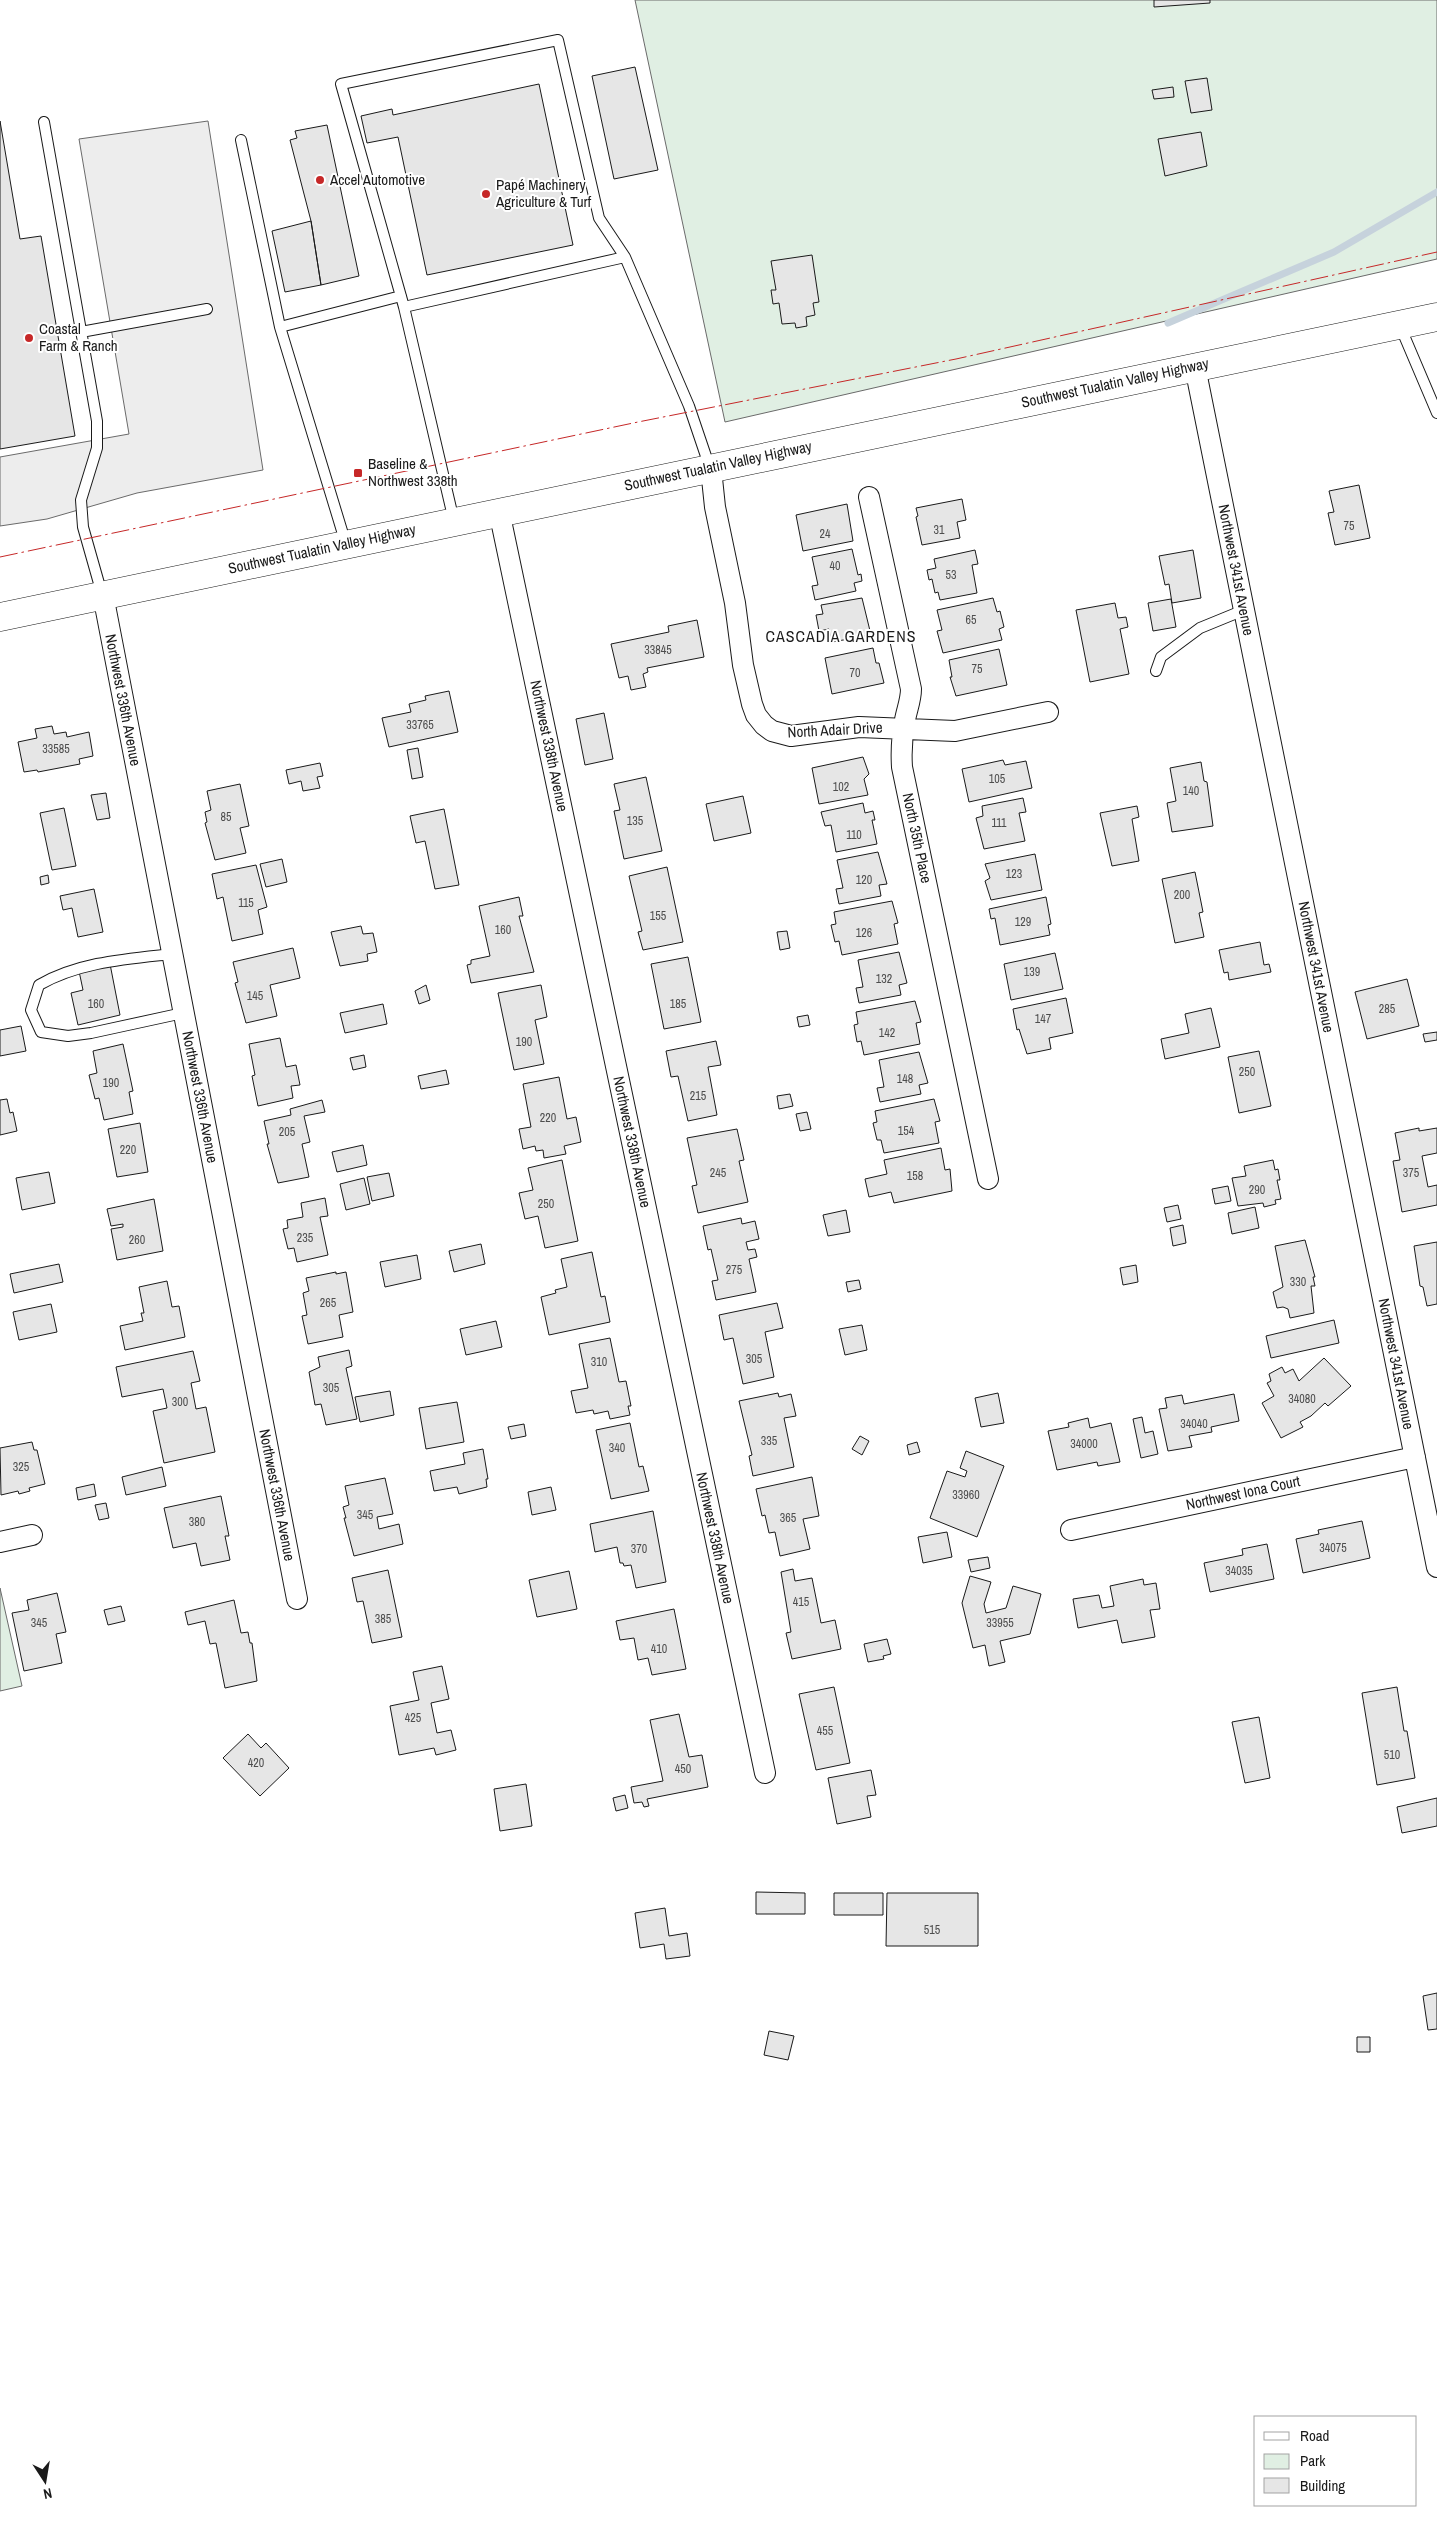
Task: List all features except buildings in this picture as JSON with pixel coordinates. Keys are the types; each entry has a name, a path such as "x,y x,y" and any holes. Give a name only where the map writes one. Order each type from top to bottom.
{"highway":[{"name":"Southwest Tualatin Valley Highway","path":"0,617 499,511 711,469 1437,317"}],"street":[{"name":"Northwest 341st Avenue","path":"1195,367 1437,1567"},
{"name":"North Adair Drive","path":"711,469 715,507 735,603 752,704 760,720 772,731 791,736 843,728 904,727 955,731 1048,712"},
{"name":"North 35th Place","path":"870,497 911,688 911,701 900,749 902,767 988,1178"},
{"name":"Northwest 338th Avenue","path":"499,511 765,1773"},
{"name":"Northwest 336th Avenue","path":"103,595 297,1599"},
{"name":"Northwest Iona Court","path":"1071,1530 1415,1458"},
{"path":"0,1542 32,1535"}],"lane":[{"path":"454,522 402,301 341,84 558,40 599,218 625,257 689,406 711,469"},
{"path":"44,122 96,421 97,448 81,500 83,527 103,595"},
{"path":"241,140 280,326 346,544"},
{"path":"280,326 625,257"},
{"path":"81,332 207,309"},
{"path":"1399,325 1437,413"},
{"path":"1156,671 1161,657 1200,628 1244,610"},
{"path":"172,954 118,960 61,973 39,985 31,1010 41,1032 68,1036 183,1014"}],"green space":[{"path":"635,0 1437,0 1437,259 725,422"},
{"path":"0,1588 22,1686 0,1691"}],"shaded area":[{"path":"208,121 263,470 137,493 47,519 0,526 0,457 129,434 79,139"}],"waterway":[{"path":"1168,323 1334,252 1437,192"}],"power":[{"path":"0,557 638,422 956,359 1437,252"}],"place":[{"name":"Accel Automotive","path":"320,180"},
{"name":"Papé Machinery Agriculture & Turf","path":"486,194"},
{"name":"Coastal Farm & Ranch","path":"29,338"},
{"name":"Baseline & Northwest 338th","path":"358,473"}],"district":[{"name":"CASCADIA GARDENS","path":"841,636"}]}
